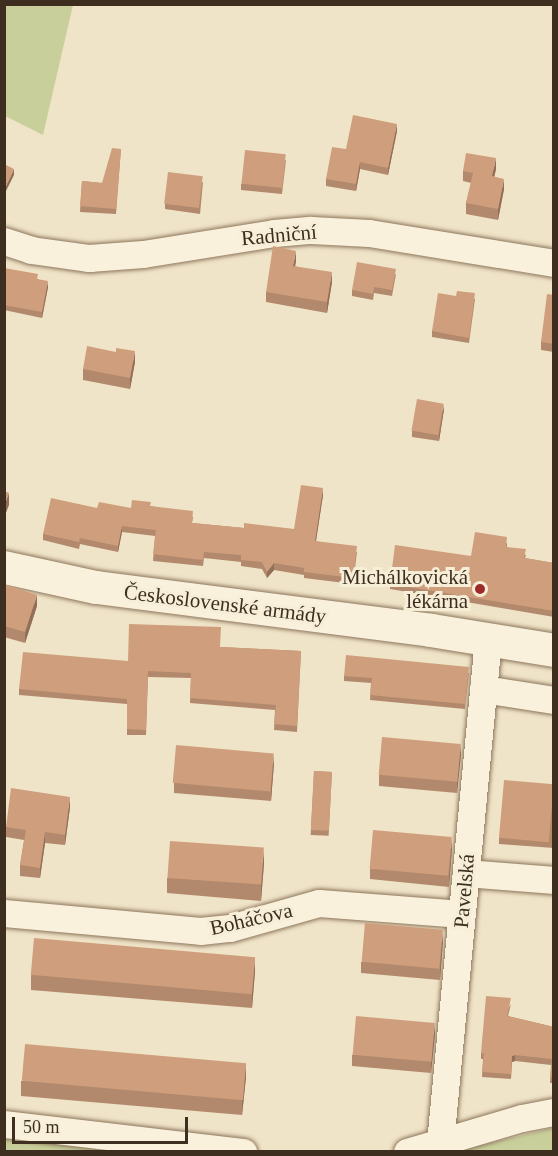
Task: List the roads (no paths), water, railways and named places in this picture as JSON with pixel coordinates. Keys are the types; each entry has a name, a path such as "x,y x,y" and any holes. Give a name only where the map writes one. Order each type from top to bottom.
{"street":[{"name":"Radniční","path":"4,241 31,250 89,258 143,255 274,233 311,230 369,233 554,264"},
{"name":"Československé armády","path":"4,567 96,587 488,639 554,650"},
{"name":"Pavelská","path":"440,1143 488,639"},
{"path":"483,689 554,700"},
{"path":"466,873 554,880"},
{"name":"Boháčova","path":"4,913 200,931 230,928 319,903 462,914"},
{"path":"407,1152 522,1118 554,1112"},
{"path":"4,1124 243,1152"}],"place":[{"name":"Michálkovická lékárna","path":"480,589"}]}
